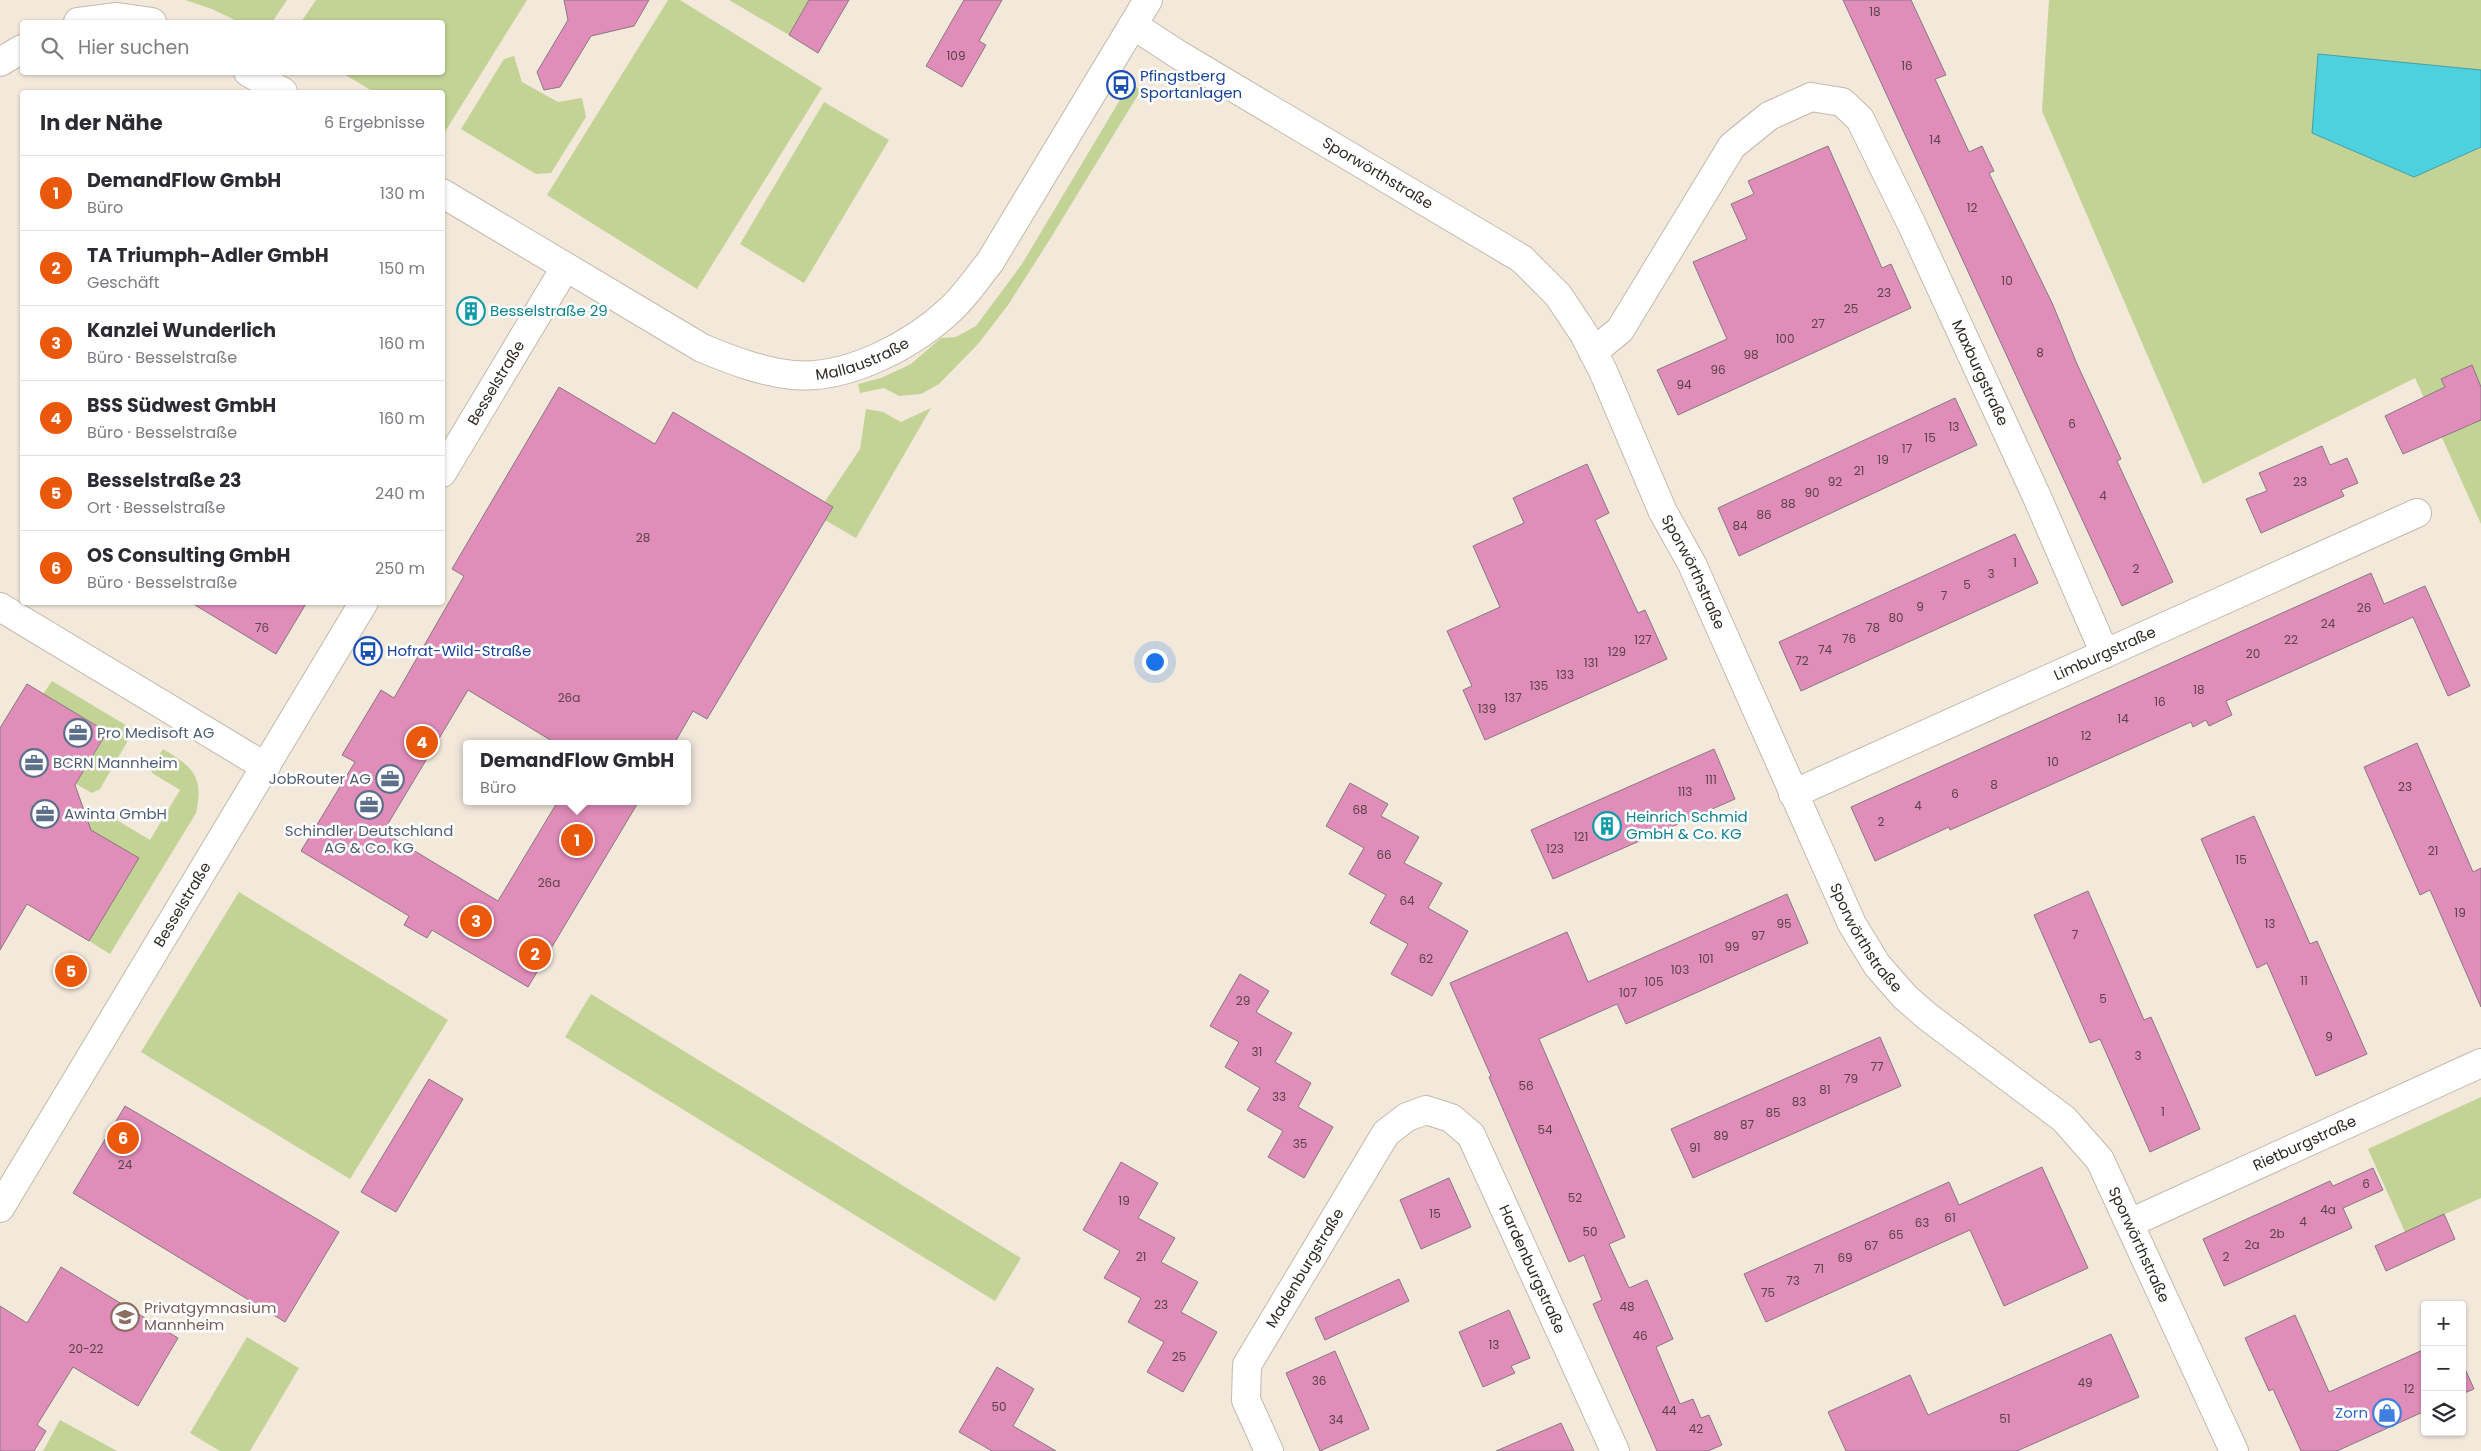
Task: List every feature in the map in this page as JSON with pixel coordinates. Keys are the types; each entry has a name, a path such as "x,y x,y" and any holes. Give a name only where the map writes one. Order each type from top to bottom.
{"street":[{"name":"Mallaustraße","path":"445,196 702,348 733,361 784,374 806,376 830,372 875,358 912,338 932,324 966,292 995,254 1148,0"},
{"path":"94,20 117,17 146,20"},
{"name":"Sporwörthstraße","path":"1133,25 1179,55 1522,259 1558,294 1593,352 1663,512 1692,564 1852,924 1877,965 1905,997 1928,1017 2064,1118 2100,1160 2234,1451"},
{"path":"0,62 20,50"},
{"path":"253,75 279,90"},
{"name":"Maxburgstraße","path":"1593,352 1620,330 1732,146 1769,116 1811,97 1842,102 1860,119 1913,227 2021,461 2105,654"},
{"name":"Besselstraße","path":"445,468 565,268"},
{"name":"Limburgstraße","path":"1793,794 2417,513"},
{"name":"Besselstraße","path":"0,1208 362,605"},
{"path":"0,607 266,767"},
{"name":"Rietburgstraße","path":"2130,1223 2481,1063"},
{"name":"Madenburgstraße","path":"1269,1451 1246,1400 1247,1365 1386,1133 1407,1117 1426,1110"},
{"name":"Hardenburgstraße","path":"1426,1110 1451,1118 1471,1135 1615,1451"}],"green space":[{"path":"185,0 287,0 273,20 235,20 212,9"},
{"path":"316,0 527,0 445,132 445,90 371,90 345,75 445,75 445,20 302,20"},
{"path":"668,0 680,0 822,88 697,289 547,195"},
{"path":"729,0 809,0 789,35"},
{"path":"2049,0 2481,0 2481,524 2415,378 2203,484 2042,111"},
{"path":"514,56 522,82 558,102 582,98 586,117 551,173 536,174 461,129 504,59"},
{"path":"1130,83 1141,90 1008,305 978,344 939,384 921,394 899,396 884,388 860,393 858,384 881,378 911,364 941,338 956,337 976,326 1022,264"},
{"path":"824,102 889,140 804,283 740,244"},
{"path":"931,408 856,538 816,515 860,449 866,409 883,412 901,422"},
{"path":"52,681 134,730 100,789 92,793 76,784 107,732 43,694"},
{"path":"163,749 182,761 194,774 198,790 196,813 110,954 89,941 139,858 79,823 84,814 89,816 105,813 150,840 180,790 152,773 151,767"},
{"path":"239,892 448,1020 350,1179 141,1052"},
{"path":"591,994 1021,1258 995,1301 565,1037"},
{"path":"2481,1097 2481,1198 2405,1232 2368,1149"},
{"path":"247,1337 299,1368 250,1451 220,1451 190,1433"},
{"path":"60,1420 117,1451 43,1451"}],"water":[{"path":"2318,54 2481,70 2481,147 2414,177 2312,133"}],"building":[{"path":"564,0 649,0 634,26 591,36 560,87 544,90 537,72 568,20"},
{"path":"809,0 849,0 818,53 789,35"},
{"path":"964,0 1002,0 979,41 986,45 962,87 926,66"},
{"path":"1843,0 1911,0 1946,75 1935,79 1969,152 1982,146 1994,171 1989,173 2053,305 2077,364 2121,459 2117,461 2173,582 2122,606"},
{"path":"1828,146 1882,268 1891,264 1911,308 1678,415 1657,370 1727,339 1693,262 1747,239 1731,204 1754,194 1748,181"},
{"path":"2472,365 2481,387 2481,420 2403,454 2385,416 2445,387 2441,379"},
{"path":"559,387 655,444 673,412 833,507 707,719 693,711 676,740 550,740 468,690 383,832 498,901 556,805 637,805 528,987 432,930 427,938 404,925 409,916 301,851 355,762 342,755 381,690 394,698 464,576 452,569"},
{"path":"1955,398 1977,445 1739,556 1718,508"},
{"path":"2322,446 2330,465 2347,458 2358,483 2341,490 2344,496 2261,533 2246,499 2267,491 2259,473"},
{"path":"1587,464 1609,513 1595,520 1638,613 1645,610 1667,659 1485,740 1463,690 1472,686 1447,631 1500,607 1473,546 1524,523 1513,498"},
{"path":"2015,534 2038,583 1801,691 1779,642"},
{"path":"2371,573 2384,604 2425,586 2470,686 2448,696 2413,617 2226,701 2232,715 2209,726 2206,720 2193,727 2191,722 1950,830 1949,827 1875,861 1851,807"},
{"path":"195,605 305,605 276,654"},
{"path":"27,684 107,732 75,785 91,830 139,858 89,941 27,904 0,950 0,728"},
{"path":"2417,743 2473,872 2481,868 2481,1007 2430,890 2420,895 2364,767"},
{"path":"1714,749 1735,799 1553,879 1531,830"},
{"path":"1350,783 1388,804 1381,816 1419,837 1404,863 1442,883 1428,908 1468,931 1432,996 1391,974 1408,944 1370,923 1386,895 1349,874 1364,848 1326,826"},
{"path":"2254,816 2310,944 2317,941 2367,1054 2316,1076 2267,963 2257,968 2201,839"},
{"path":"2088,891 2144,1020 2151,1017 2200,1129 2150,1152 2100,1039 2090,1043 2034,915"},
{"path":"1787,894 1808,943 1626,1024 1617,1004 1539,1039 1625,1237 1609,1244 1629,1288 1647,1280 1673,1339 1656,1347 1680,1404 1693,1399 1701,1418 1709,1415 1722,1445 1708,1451 1657,1451 1593,1304 1602,1300 1584,1255 1569,1262 1450,983 1567,932 1588,982"},
{"path":"1240,974 1269,991 1256,1012 1292,1033 1275,1062 1311,1083 1298,1107 1333,1127 1304,1178 1268,1157 1283,1131 1247,1110 1260,1088 1225,1067 1239,1042 1210,1026"},
{"path":"1880,1037 1901,1086 1693,1178 1671,1129"},
{"path":"429,1079 463,1099 396,1212 361,1192"},
{"path":"125,1106 339,1232 285,1322 73,1193"},
{"path":"1121,1162 1158,1183 1138,1218 1175,1238 1161,1262 1198,1282 1181,1312 1217,1332 1183,1392 1147,1372 1164,1342 1128,1322 1141,1298 1104,1278 1120,1251 1083,1230"},
{"path":"2042,1167 2088,1268 2004,1306 1970,1230 1766,1322 1744,1274 1949,1182 1959,1205"},
{"path":"2373,1168 2383,1190 2343,1208 2352,1228 2224,1286 2203,1239 2330,1181 2333,1186"},
{"path":"1449,1178 1471,1227 1421,1249 1400,1200"},
{"path":"2444,1214 2455,1239 2386,1271 2375,1246"},
{"path":"61,1267 178,1338 138,1406 73,1367 37,1425 46,1431 34,1451 0,1451 0,1306 27,1323"},
{"path":"1399,1279 1409,1301 1325,1340 1315,1318"},
{"path":"1509,1310 1530,1358 1511,1366 1515,1373 1483,1387 1459,1332"},
{"path":"2295,1315 2329,1392 2421,1351 2421,1413 2337,1451 2301,1451 2273,1389 2269,1391 2245,1338"},
{"path":"2111,1334 2139,1397 2017,1451 1846,1451 1828,1412 1910,1375 1928,1415"},
{"path":"1335,1351 1369,1429 1320,1451 1286,1373"},
{"path":"997,1367 1034,1389 1013,1426 1056,1451 992,1451 959,1432"},
{"path":"2466,1371 2474,1389 2466,1392"},
{"path":"1561,1423 1574,1451 1496,1451"}],"place":[{"name":"Pfingstberg Sportanlagen","path":"1121,85"},
{"name":"Besselstraße 29","path":"471,311"},
{"name":"Hofrat-Wild-Straße","path":"368,651"},
{"name":"Pro Medisoft AG","path":"78,733"},
{"name":"BSS Südwest GmbH","path":"422,742"},
{"name":"BCRN Mannheim","path":"34,763"},
{"name":"JobRouter AG","path":"390,779"},
{"name":"Schindler Deutschland AG & Co. KG","path":"369,805"},
{"name":"Awinta GmbH","path":"45,814"},
{"name":"Heinrich Schmid GmbH & Co. KG","path":"1607,826"},
{"name":"DemandFlow GmbH","path":"577,840"},
{"name":"Kanzlei Wunderlich","path":"476,921"},
{"name":"TA Triumph-Adler GmbH","path":"535,954"},
{"name":"Besselstraße 23","path":"71,971"},
{"name":"OS Consulting GmbH","path":"123,1138"},
{"name":"Privatgymnasium Mannheim","path":"125,1317"},
{"name":"Zorn","path":"2387,1413"}]}
